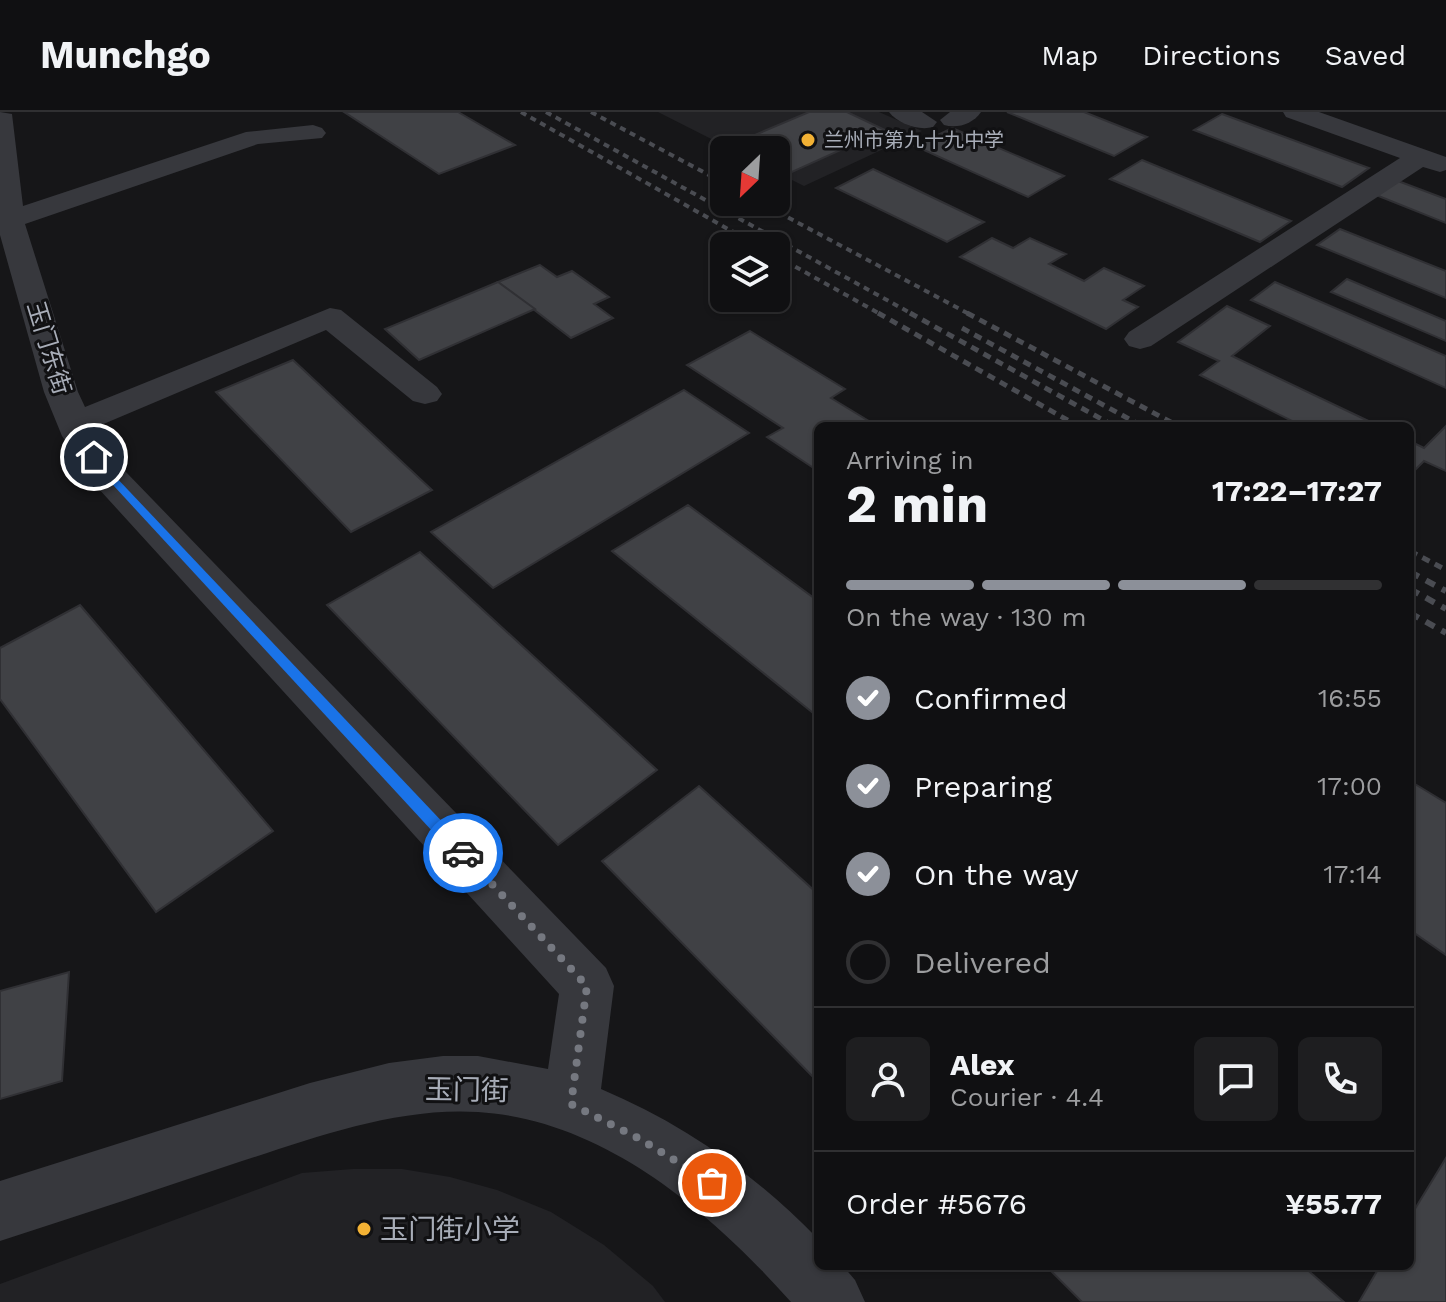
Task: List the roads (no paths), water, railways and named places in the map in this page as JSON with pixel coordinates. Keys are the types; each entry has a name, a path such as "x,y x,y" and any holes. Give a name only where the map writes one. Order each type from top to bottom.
{"street":[{"path":"1295,112 1433,162"},
{"name":"玉门东街","path":"0,114 10,220 61,392 74,424 111,479 587,986 571,1104"},
{"path":"10,220 255,137 313,133"},
{"path":"1140,339 1433,162"},
{"path":"74,424 330,317 425,394"},
{"name":"玉门街","path":"0,1211 345,1100 444,1084 514,1089 571,1104 640,1139 712,1183 804,1269 833,1302"}],"railway":[{"path":"521,112 733,232"},
{"path":"546,112 914,315"},
{"path":"591,112 710,176"},
{"path":"785,216 971,315"},
{"path":"790,264 882,315"},
{"path":"878,313 1071,422"},
{"path":"910,313 1107,422"},
{"path":"967,313 1171,422"},
{"path":"962,328 1135,422"},
{"path":"1414,553 1446,570"},
{"path":"1414,574 1446,591"},
{"path":"1414,591 1446,609"},
{"path":"1414,615 1446,633"}],"place":[{"name":"兰州市第九十九中学","path":"808,140"},
{"name":"玉门街小学","path":"364,1229"}]}
